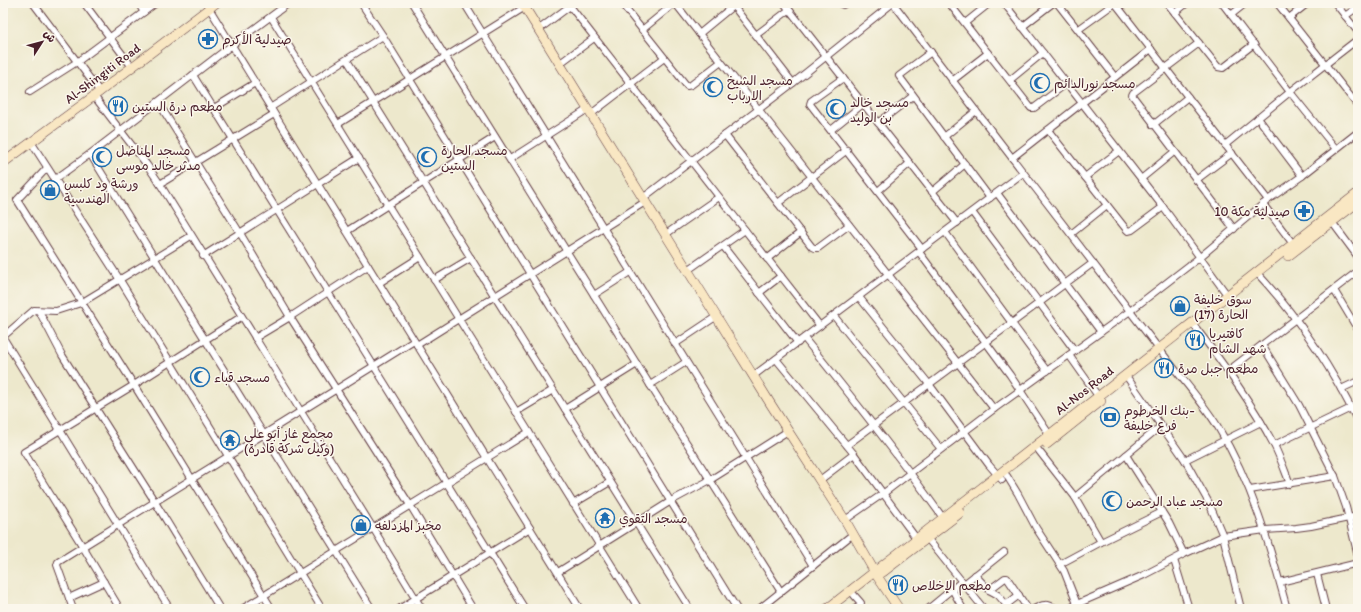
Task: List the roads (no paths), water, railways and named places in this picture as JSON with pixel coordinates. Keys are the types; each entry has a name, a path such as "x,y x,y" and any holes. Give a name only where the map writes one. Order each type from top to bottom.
{"main road":[{"path":"523,5 899,609"},
{"name":"Al-Shingiti Road","path":"3,163 97,94 212,6"},
{"name":"Al-Nos Road","path":"836,609 854,595 916,538 1039,451 1098,396 1196,328 1293,244 1358,193"},
{"name":"Al-Nos Road","path":"826,609 927,538 1002,477 1049,434 1062,428 1129,380 1161,351 1228,296 1358,202"}],"street":[{"path":"33,3 77,62 120,131 147,164 160,184 422,609"},
{"path":"84,3 132,67"},
{"path":"138,3 144,12"},
{"path":"30,92 77,62 156,3"},
{"path":"54,180 289,3"},
{"path":"361,3 410,79 737,609"},
{"path":"412,3 780,592"},
{"path":"464,3 813,566"},
{"path":"621,3 686,85 689,86 721,62"},
{"path":"642,30 675,3 994,409"},
{"path":"784,3 957,223"},
{"path":"839,3 843,5 846,3"},
{"path":"73,609 57,563 374,366 459,319 604,229 644,200 691,161 793,83 893,3 1202,404 1225,440 1241,469 1250,490 1265,530 1287,609"},
{"path":"949,3 1031,108 1067,84"},
{"path":"965,23 990,3"},
{"path":"1004,3 1163,207 1228,296"},
{"path":"1022,27 1053,3"},
{"path":"1057,3 1079,29 1115,77"},
{"path":"1079,29 1115,3 1232,153 1293,244"},
{"path":"1167,3 1217,66 1221,68 1254,44"},
{"path":"1175,13 1187,3"},
{"path":"1222,3 1336,149"},
{"path":"1231,15 1246,3"},
{"path":"1277,3 1358,106"},
{"path":"1289,18 1308,3"},
{"path":"1336,3 1358,32"},
{"path":"699,34 732,4 793,83"},
{"path":"338,124 482,34 523,5"},
{"path":"538,30 572,5 594,38 820,326"},
{"path":"212,6 232,45 270,108 580,609"},
{"path":"1345,16 1358,7"},
{"path":"756,36 789,10"},
{"path":"271,17 639,609"},
{"path":"270,108 383,36"},
{"path":"559,64 594,38"},
{"path":"1225,145 1358,39"},
{"path":"1199,43 1133,93 1132,96 1234,229"},
{"path":"1012,158 1151,49"},
{"path":"930,52 899,75 913,96 990,198"},
{"path":"952,81 988,53"},
{"path":"1010,80 1043,53"},
{"path":"510,159 546,136 589,112 630,84 664,58"},
{"path":"347,60 690,609"},
{"path":"193,75 525,609"},
{"path":"843,78 810,102 921,250 1020,390 1049,434"},
{"path":"214,108 255,83"},
{"path":"878,123 913,96"},
{"path":"1153,125 1188,97"},
{"path":"158,102 240,232 290,317 410,505 473,609"},
{"path":"831,130 863,104"},
{"path":"944,136 976,111"},
{"path":"160,184 274,114"},
{"path":"1258,118 1302,176"},
{"path":"1048,130 1124,227 1128,230 1132,230 1163,207"},
{"path":"845,520 911,473 994,409 1130,311 1200,257 1266,202 1358,132"},
{"path":"725,135 812,247 816,248 849,225"},
{"path":"347,232 496,137"},
{"path":"31,142 54,180 120,280 227,457 322,609"},
{"path":"778,204 847,150"},
{"path":"1085,177 1119,151"},
{"path":"1141,179 1174,152"},
{"path":"1196,180 1232,153"},
{"path":"90,154 372,609"},
{"path":"203,256 359,158"},
{"path":"878,191 910,164"},
{"path":"932,192 965,164"},
{"path":"47,168 17,200 134,385 191,480 272,609"},
{"path":"753,376 1024,173"},
{"path":"997,193 1101,332"},
{"path":"666,234 719,197"},
{"path":"1071,234 1107,205"},
{"path":"972,212 1039,303 1098,396"},
{"path":"1332,222 1358,257"},
{"path":"688,270 745,230"},
{"path":"767,258 801,232"},
{"path":"945,232 1047,371"},
{"path":"170,609 4,339 5,335 34,310 56,311 81,303 191,236"},
{"path":"723,246 798,343"},
{"path":"379,283 420,257"},
{"path":"434,280 471,258"},
{"path":"847,445 903,402 1093,263"},
{"path":"255,338 368,266"},
{"path":"1228,371 1358,270"},
{"path":"594,295 630,272"},
{"path":"1258,275 1296,319 1341,389 1358,422"},
{"path":"759,293 781,276"},
{"path":"1334,290 1358,330"},
{"path":"859,297 1002,477 1018,494 1036,528 1060,564 1078,606"},
{"path":"39,310 62,355 155,502 220,609"},
{"path":"675,344 717,316"},
{"path":"834,316 941,449"},
{"path":"120,609 24,452 206,341 242,317"},
{"path":"1196,328 1228,371 1261,422 1274,445 1290,484"},
{"path":"804,338 874,424 943,518"},
{"path":"1262,345 1290,388 1335,476 1342,492 1358,556"},
{"path":"776,359 847,445 916,538"},
{"path":"650,385 686,362"},
{"path":"565,409 637,364"},
{"path":"1129,380 1162,425 1185,460 1209,504 1223,536 1241,609"},
{"path":"1341,389 1358,382"},
{"path":"516,412 553,390"},
{"path":"1274,445 1351,408"},
{"path":"1185,460 1261,422"},
{"path":"1074,497 1162,425"},
{"path":"558,572 671,501 710,480 788,431"},
{"path":"242,609 529,432"},
{"path":"1039,451 1074,497 1101,542"},
{"path":"820,480 854,454"},
{"path":"1126,454 1162,512 1184,554"},
{"path":"1250,490 1335,476"},
{"path":"573,504 610,482"},
{"path":"1060,564 1162,512"},
{"path":"1069,609 1144,575 1223,536 1265,530 1296,528 1358,516"},
{"path":"399,609 530,528"},
{"path":"759,609 853,534"},
{"path":"927,538 984,609"},
{"path":"928,609 952,589 975,575 1004,552"},
{"path":"1174,560 1189,609"},
{"path":"1280,582 1358,563"},
{"path":"1316,574 1326,609"},
{"path":"975,575 989,590 998,595 1008,607 1019,595"},
{"path":"989,590 1006,578 1028,609"},
{"path":"69,598 104,582"},
{"path":"952,589 963,609"},
{"path":"854,595 861,603 860,606 855,609"},
{"path":"1034,609 1046,604 1056,609"}],"place":[{"name":"صيدلية الأكرم","path":"208,39"},
{"name":"مسجد نورالدائم","path":"1040,83"},
{"name":"مسجد الشيخ الارباب","path":"713,87"},
{"name":"مطعم درة الستين","path":"118,106"},
{"name":"مسجد خالد بن الوليد","path":"836,109"},
{"name":"مسجد المناضل مدثر خالد موسى","path":"102,157"},
{"name":"مسجد الحارة الستين","path":"427,157"},
{"name":"ورشة ود كلبس الهندسية","path":"50,190"},
{"name":"صيدلية مكة 10","path":"1304,211"},
{"name":"سوق خليفة الحارة (17)","path":"1180,306"},
{"name":"كافتيريا شهد الشام","path":"1195,340"},
{"name":"مطعم جبل مرة","path":"1164,368"},
{"name":"مسجد قباء","path":"200,377"},
{"name":"بنك الخرطوم- فرع خليفة","path":"1110,417"},
{"name":"مجمع غاز أبو علي (وكيل شركة قادرة)","path":"230,440"},
{"name":"مسجد عباد الرحمن","path":"1112,501"},
{"name":"مسجد التقوي","path":"605,518"},
{"name":"مخبز المزدلفه","path":"361,525"},
{"name":"مطعم الإخلاص","path":"898,585"}]}
